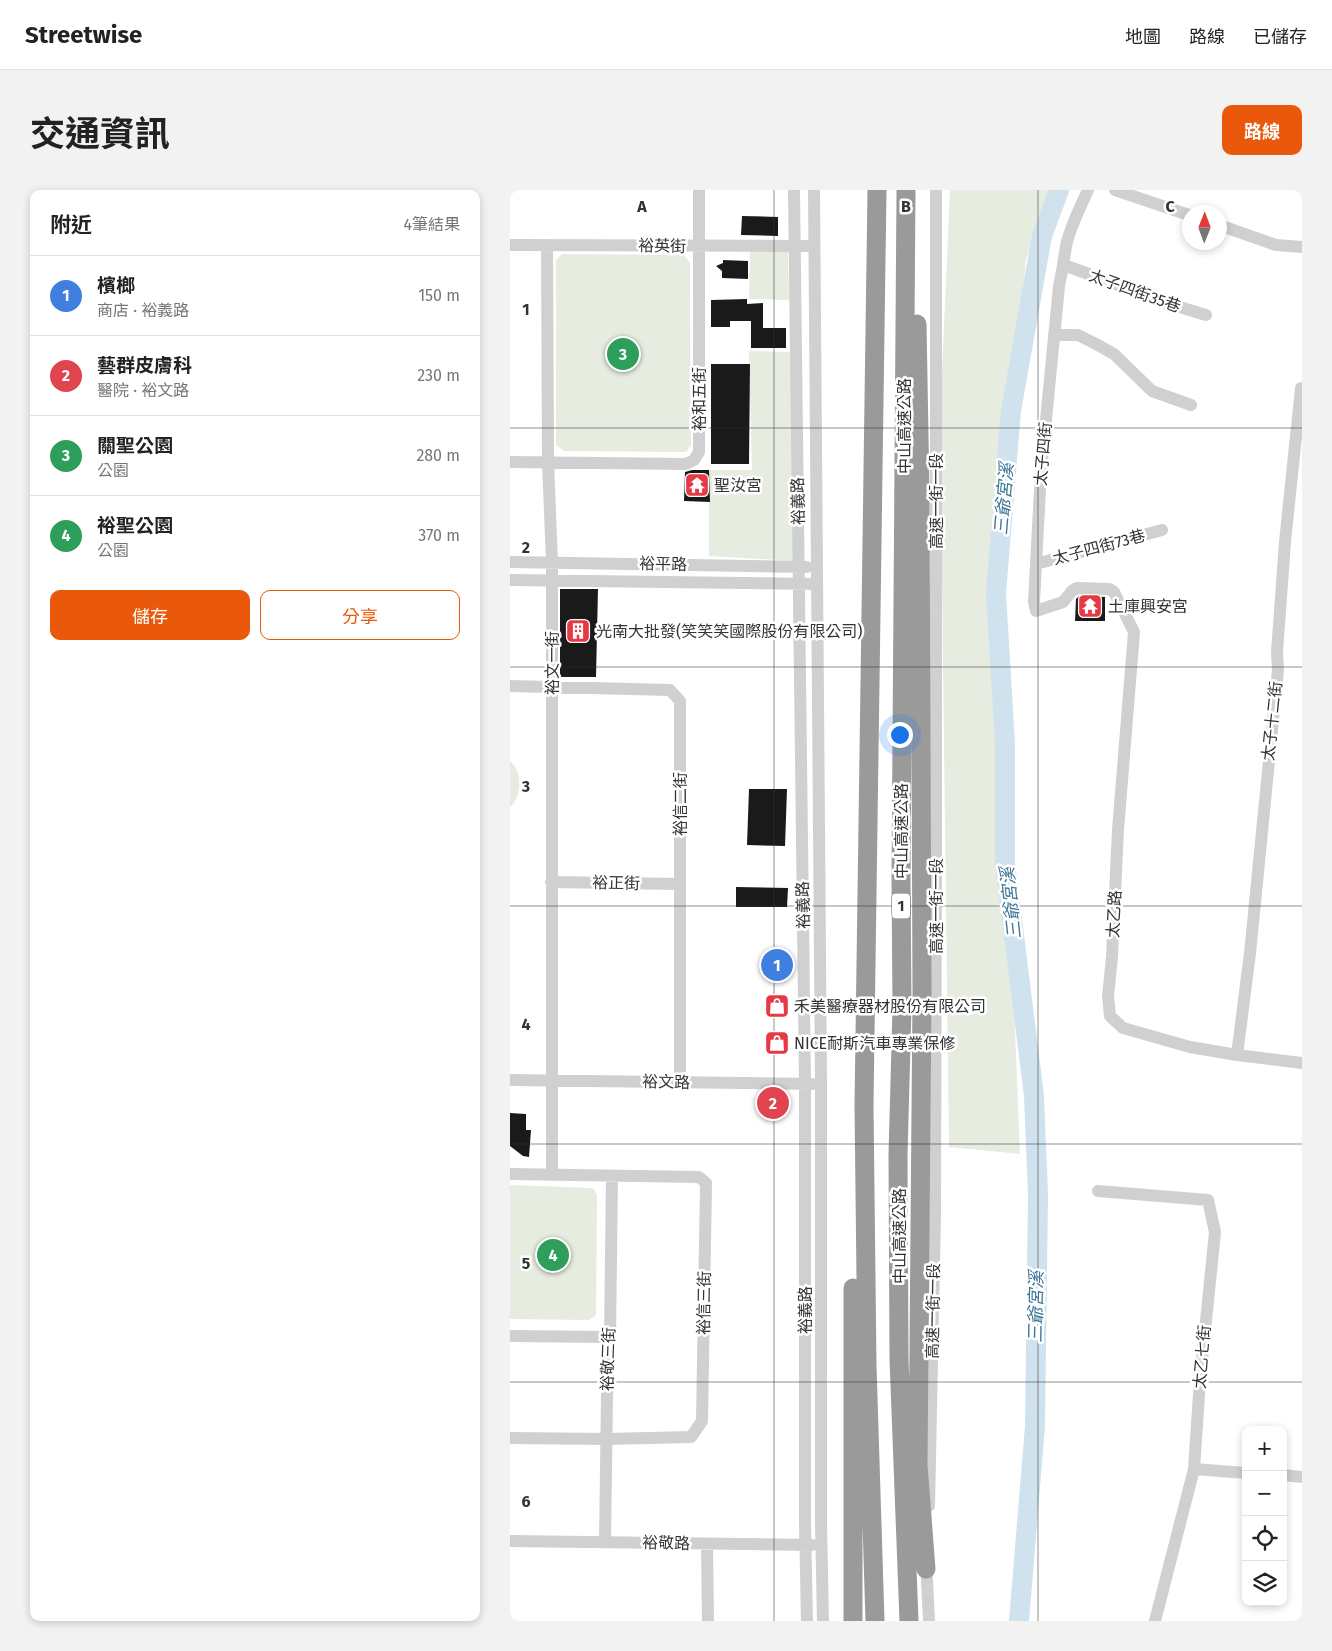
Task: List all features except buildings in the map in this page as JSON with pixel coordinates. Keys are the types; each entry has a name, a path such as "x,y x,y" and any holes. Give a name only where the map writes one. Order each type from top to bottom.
{"highway":[{"name":"中山高速公路","path":"875,1621 867,1365 864,1105 877,190"},
{"name":"中山高速公路","path":"906,190 901,867 902,1008 898,1174 899,1359 909,1621"},
{"path":"913,190 918,369 921,624 922,1131 918,1465 920,1621"},
{"path":"853,1621 853,1178 864,1105"},
{"path":"918,1465 926,1569"}],"street":[{"name":"裕和五街","path":"510,462 686,464 694,460 699,452 699,190"},
{"name":"裕義路","path":"794,190 805,1084 805,1545 807,1621"},
{"name":"裕義路","path":"814,190 823,1621"},
{"name":"高速一街一段","path":"930,1621 926,1569 930,1477 935,1205 936,190"},
{"name":"太子四街","path":"1088,190 1066,245 1059,286 1041,471 1034,602 1036,611 1063,602 1077,588 1109,589 1114,592 1125,614"},
{"path":"1115,190 1182,212"},
{"path":"1227,228 1276,245 1302,248"},
{"name":"裕英街","path":"510,245 814,246"},
{"name":"裕文一街","path":"547,245 548,462 552,562 552,1175"},
{"name":"太子四街35巷","path":"1064,265 1173,305 1206,315"},
{"path":"1054,335 1078,335 1096,344 1114,354 1152,392 1191,405"},
{"name":"太子十二街","path":"1237,1055 1250,953 1278,670 1277,652 1285,542 1300,388 1302,388"},
{"name":"太子四街73巷","path":"1036,564 1162,530"},
{"name":"裕平路","path":"510,562 817,567"},
{"name":"裕平路","path":"510,580 816,584"},
{"name":"太乙路","path":"1125,614 1134,632 1118,830 1112,957 1108,996 1110,1016 1123,1028 1190,1047 1302,1063"},
{"name":"裕信二街","path":"510,686 670,690 680,701 680,1082"},
{"name":"裕正街","path":"551,882 680,884"},
{"name":"裕文路","path":"510,1080 821,1084"},
{"name":"裕信三街","path":"510,1174 699,1178 706,1183 702,1421 691,1437 607,1439 510,1438"},
{"name":"裕敬三街","path":"605,1542 612,1176"},
{"name":"太乙七街","path":"1098,1191 1208,1200 1215,1232 1200,1380 1194,1469 1155,1621"},
{"path":"510,1336 610,1337"},
{"path":"1194,1469 1242,1473"},
{"path":"1287,1475 1302,1477"},
{"name":"裕敬路","path":"510,1541 822,1545"},
{"path":"707,1544 708,1621"}],"shaded area":[{"path":"950,190 1049,190 1026,260 993,592 1011,933 1020,1154 949,1147 940,418"},
{"path":"750,251 788,251 789,300 749,299"},
{"path":"562,254 684,255 690,263 691,445 686,452 564,451 556,445 556,260"},
{"path":"749,351 790,352 796,561 709,556 709,470 752,470"},
{"path":"510,761 518,773 519,789 516,800 510,807"},
{"path":"510,1185 593,1188 597,1195 596,1315 589,1320 510,1319"}],"waterway":[{"name":"三爺宮溪","path":"1019,1621 1035,1426 1038,1194 1034,1096 1005,863 1005,744 996,593 1011,411 1042,236 1059,190"}],"place":[{"name":"關聖公園","path":"623,354"},
{"name":"聖汝宮","path":"697,485"},
{"name":"土庫興安宮","path":"1090,606"},
{"name":"光南大批發(笑笑笑國際股份有限公司)","path":"578,631"},
{"name":"檳榔","path":"777,965"},
{"name":"禾美醫療器材股份有限公司","path":"777,1006"},
{"name":"NICE耐斯汽車專業保修","path":"777,1043"},
{"name":"藝群皮膚科","path":"773,1103"},
{"name":"裕聖公園","path":"553,1255"}]}
